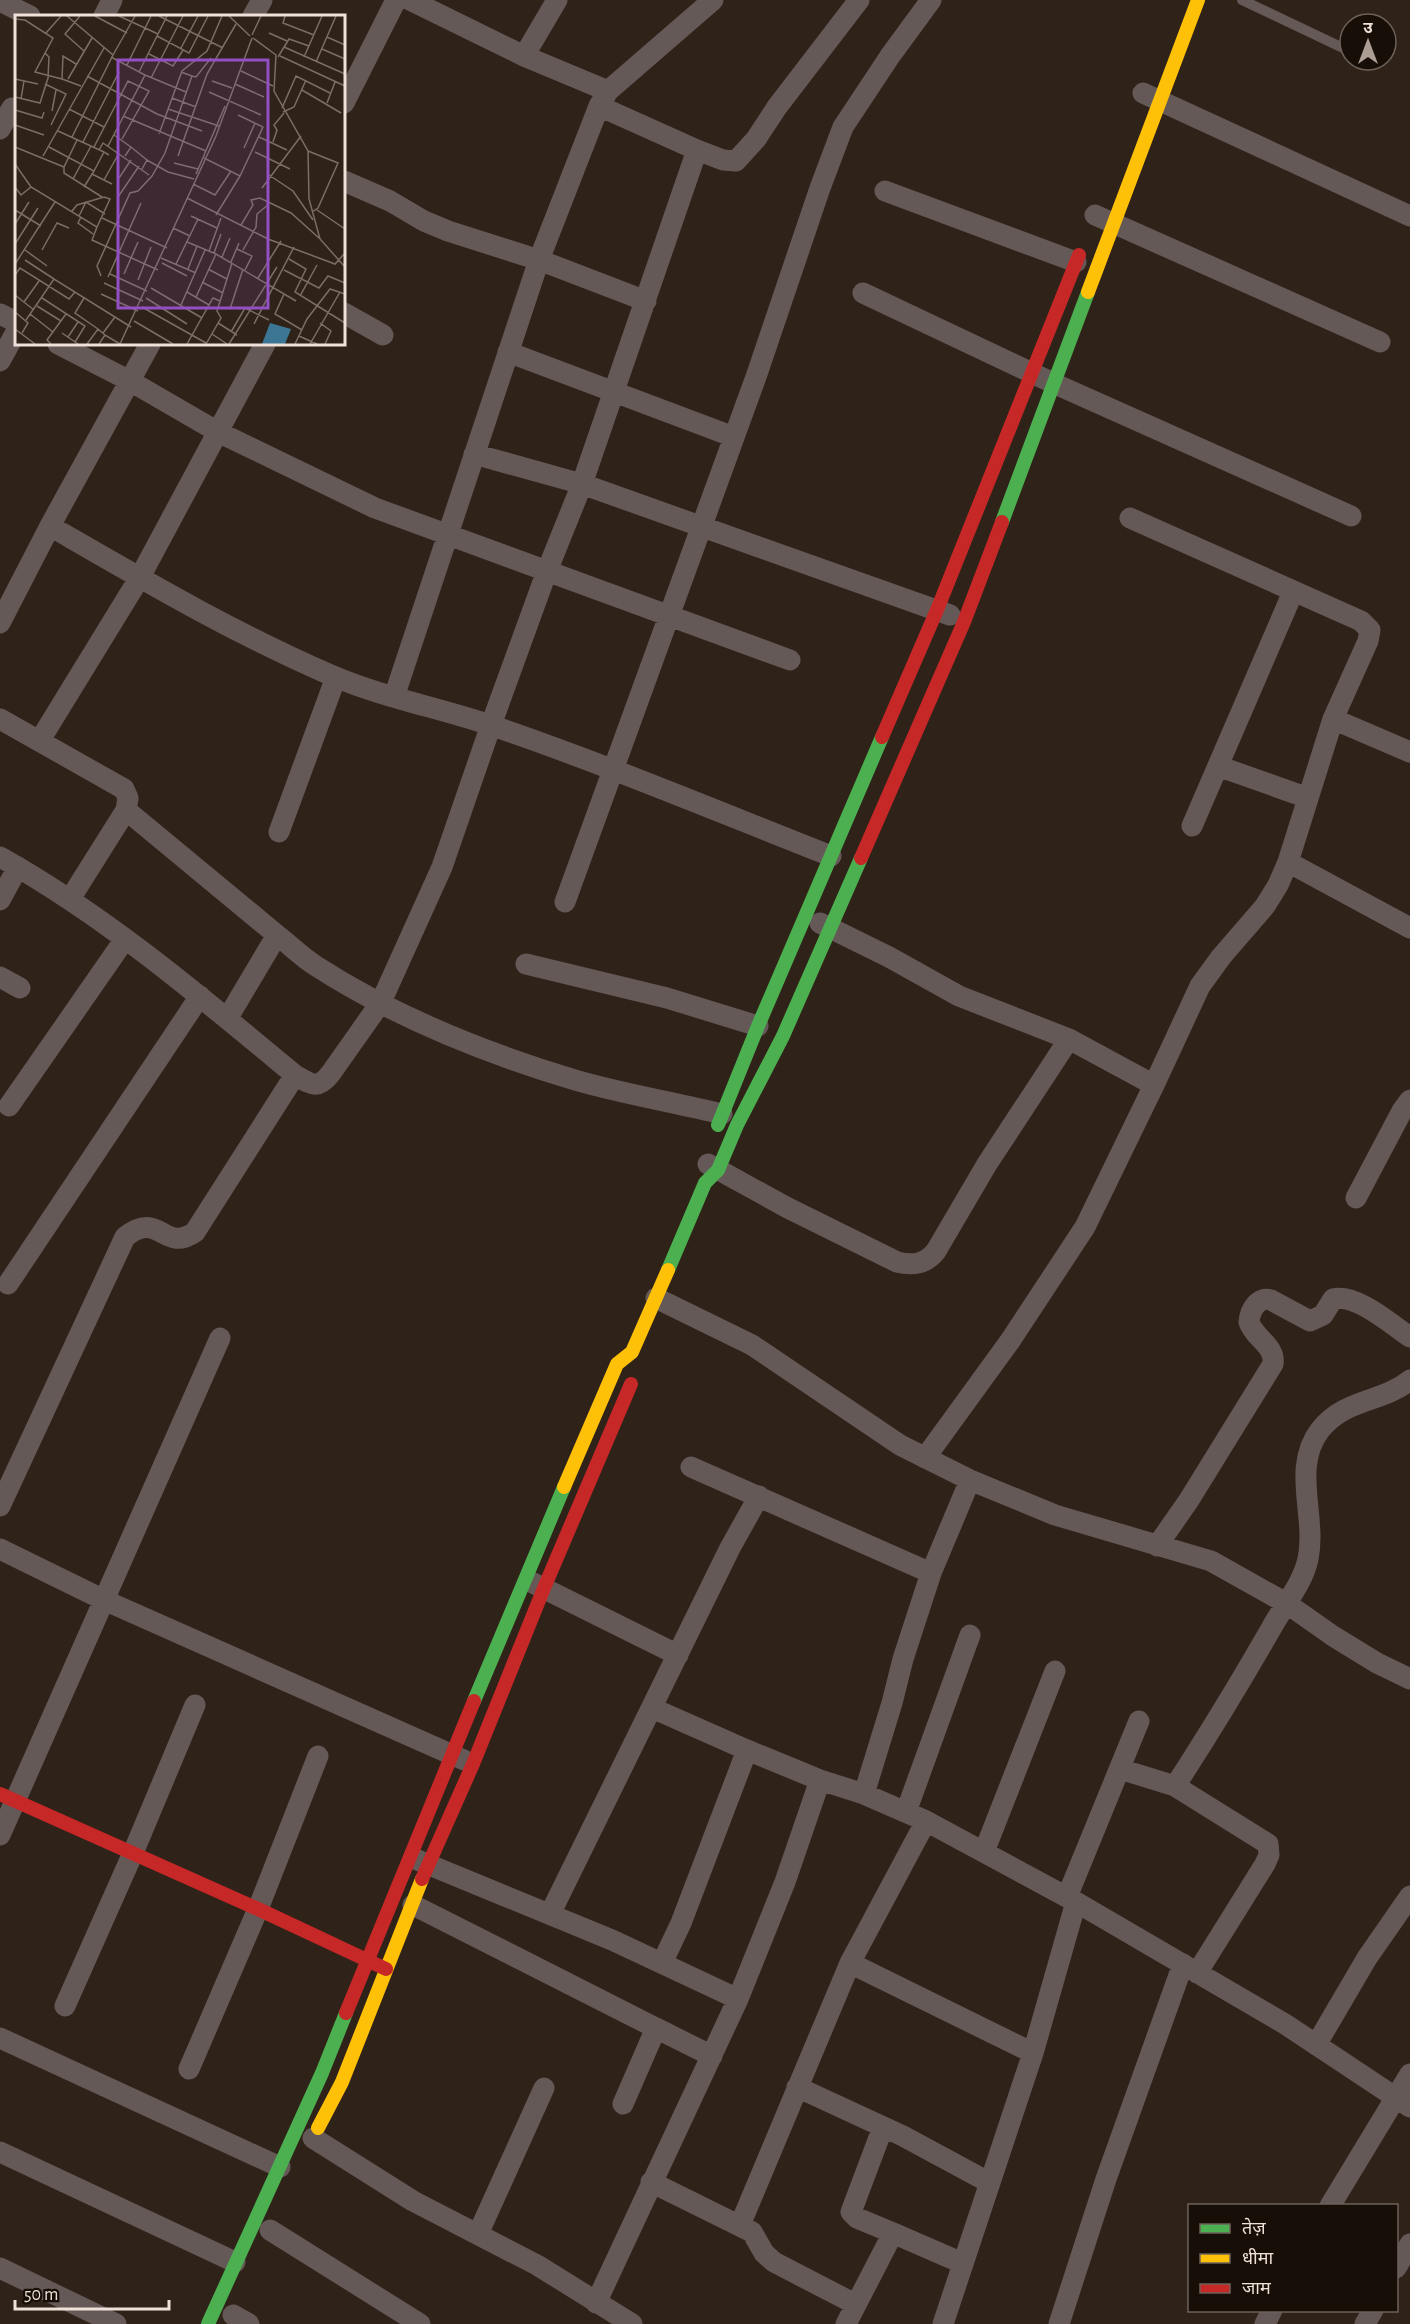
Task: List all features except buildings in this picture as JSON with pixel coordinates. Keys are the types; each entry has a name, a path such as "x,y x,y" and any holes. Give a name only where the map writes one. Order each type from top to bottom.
{"street":[{"path":"104,15 112,0"},
{"path":"254,15 262,0"},
{"path":"345,101 396,0"},
{"path":"410,0 524,56 697,150 723,160 736,161 756,139 777,107 859,0"},
{"path":"524,56 558,0"},
{"path":"394,697 539,261 603,98 713,0"},
{"path":"565,902 734,437 789,282 819,188 843,127 884,64 932,0"},
{"path":"710,1162 737,1125 783,1036 964,622 1053,383 1099,217 1147,94 1198,0"},
{"path":"0,1 28,15"},
{"path":"1147,94 1410,216"},
{"path":"0,129 12,108"},
{"path":"0,900 9,862 70,899 125,939 200,996 295,1076 307,1083 318,1085 324,1083 381,1002 442,867 547,571 582,484 697,150"},
{"path":"345,181 390,201 424,221 448,231 539,261 646,301"},
{"path":"208,2324 322,2073 369,1961 419,1861 473,1764 634,1363 656,1298 710,1162 722,1114 937,610 1080,253 885,191"},
{"path":"1099,217 1380,342"},
{"path":"862,294 1053,383 1351,516"},
{"path":"0,314 15,322"},
{"path":"345,314 383,335"},
{"path":"0,361 15,334"},
{"path":"60,345 130,381 218,432 375,508 790,660"},
{"path":"0,623 50,526 149,345"},
{"path":"40,740 140,577 264,345"},
{"path":"508,352 615,390 734,437"},
{"path":"1010,431 1031,442"},
{"path":"474,454 582,484 937,610 964,622"},
{"path":"925,1458 1010,1341 1085,1227 1200,986 1221,957 1265,906 1278,885 1288,862 1333,719 1368,641 1370,630 1361,621 1130,518"},
{"path":"50,526 233,629 336,677 394,697 491,725 612,769 831,856"},
{"path":"1192,826 1293,592"},
{"path":"279,832 336,677"},
{"path":"0,719 124,789 128,798 126,810 70,899"},
{"path":"1333,719 1410,752"},
{"path":"1218,766 1308,798"},
{"path":"126,810 315,965 381,1002 473,1047 648,1099 722,1114"},
{"path":"1288,862 1410,928"},
{"path":"805,917 959,996 1069,1039 1154,1085"},
{"path":"227,1019 277,934"},
{"path":"9,1106 125,939"},
{"path":"526,964 667,998 758,1026"},
{"path":"0,977 20,988"},
{"path":"8,1284 200,996"},
{"path":"710,1162 786,1207 897,1262 908,1265 920,1264 931,1258 936,1251 987,1164 1069,1039"},
{"path":"0,1506 124,1238 141,1228 160,1230 178,1240 195,1232 295,1076"},
{"path":"1356,1198 1410,1100"},
{"path":"1157,1546 1189,1500 1273,1364 1274,1358 1270,1350 1249,1322 1251,1311 1260,1300 1265,1298 1271,1300 1310,1321 1323,1315 1333,1299 1339,1297 1364,1305 1410,1337"},
{"path":"656,1298 752,1345 900,1445 925,1458 970,1480 1055,1515 1211,1561 1286,1603 1333,1636 1410,1679"},
{"path":"0,1835 8,1797 104,1600 220,1338"},
{"path":"632,2324 537,2265 413,2201 311,2142 342,2082 413,1905 419,1861 451,1754 617,1364 634,1363"},
{"path":"1175,1786 1210,1733 1305,1569 1311,1536 1305,1461 1313,1442 1320,1430 1343,1409 1395,1390 1410,1380"},
{"path":"691,1467 931,1574"},
{"path":"864,1794 903,1659 931,1574 970,1480"},
{"path":"550,1914 730,1548 759,1496"},
{"path":"0,1549 104,1600 473,1764"},
{"path":"524,1579 678,1655"},
{"path":"906,1812 970,1635"},
{"path":"984,1852 1055,1671"},
{"path":"65,2006 195,1705"},
{"path":"652,1708 747,1750 820,1780 864,1794 926,1821 1071,1899 1190,1969 1316,2045 1403,2102"},
{"path":"943,2324 1034,2053 1071,1899 1139,1721"},
{"path":"662,1963 681,1923 747,1750"},
{"path":"189,2069 258,1909 318,1756"},
{"path":"1059,2324 1106,2179 1190,1969 1265,1864 1269,1849 1266,1841 1175,1786 1120,1769"},
{"path":"596,2303 738,1998 785,1882 820,1780"},
{"path":"8,1797 388,1970"},
{"path":"740,2225 850,1963 926,1821"},
{"path":"419,1861 550,1914 738,1998"},
{"path":"1316,2045 1367,1958 1410,1896"},
{"path":"413,1905 711,2056"},
{"path":"850,1963 1034,2053"},
{"path":"623,2104 656,2028"},
{"path":"0,2038 280,2167"},
{"path":"1331,2204 1403,2102 1410,2074"},
{"path":"797,2087 883,2127 990,2183"},
{"path":"478,2234 544,2088"},
{"path":"883,2127 851,2212 857,2218 962,2263"},
{"path":"0,2152 235,2262"},
{"path":"651,2182 740,2225 757,2237 761,2249 774,2262 855,2304"},
{"path":"270,2230 420,2324"},
{"path":"846,2324 893,2233"},
{"path":"1398,2265 1410,2244"},
{"path":"0,2268 116,2324"}],"lane":[{"path":"1242,0 1338,46"}],"traffic: fast":[{"path":"1002,522 1088,292"},
{"path":"718,1125 882,737"},
{"path":"668,1270 705,1183 718,1170 737,1125 783,1036 861,858"},
{"path":"474,1701 564,1487"},
{"path":"208,2324 322,2073 346,2013"}],"traffic: slow":[{"path":"1088,292 1198,0"},
{"path":"564,1487 617,1364 632,1352 668,1270"},
{"path":"318,2128 342,2082 422,1879"}],"traffic: jam":[{"path":"882,737 937,610 1079,255"},
{"path":"861,858 964,622 1002,522"},
{"path":"422,1879 473,1764 544,1588 631,1384"},
{"path":"346,2013 474,1701"},
{"path":"0,1794 386,1969"}]}
